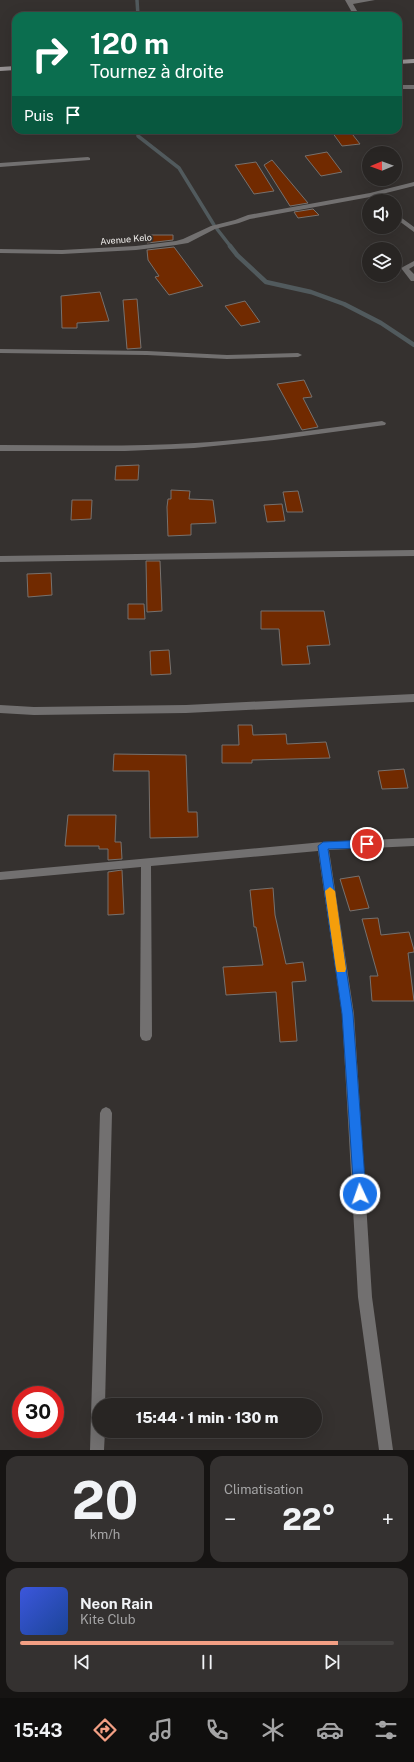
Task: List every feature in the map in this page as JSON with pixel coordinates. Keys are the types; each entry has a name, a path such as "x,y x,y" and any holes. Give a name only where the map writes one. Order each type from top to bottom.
{"street":[{"path":"355,12 349,1 372,0"},
{"path":"402,62 414,62"},
{"path":"0,69 12,68"},
{"path":"402,87 414,87"},
{"path":"0,165 88,159"},
{"name":"Avenue Kelo","path":"374,194 414,184"},
{"name":"Avenue Kelo","path":"0,251 62,252 136,248 176,243 186,241 213,227 237,222 248,217 362,196"},
{"path":"402,221 414,230"},
{"path":"414,263 405,268 414,278"},
{"path":"0,351 147,353 227,357 298,356"},
{"path":"0,448 100,450 168,447 244,442 382,423"},
{"path":"0,558 414,553"},
{"path":"0,709 41,711 186,709 414,698"},
{"path":"0,876 323,846 414,842"},
{"path":"323,846 348,1014 365,1297 386,1450"},
{"path":"146,863 146,1036"},
{"path":"97,1450 106,1113"}],"building":[{"path":"333,134 352,134 360,144 342,146"},
{"path":"327,152 342,172 321,176 305,156"},
{"path":"272,160 308,203 290,206 264,165"},
{"path":"256,162 274,191 254,194 235,165"},
{"path":"313,209 319,215 298,218 294,212"},
{"path":"146,235 173,235 173,240 147,243"},
{"path":"174,247 203,286 169,295 155,277 159,276 148,260 147,250"},
{"path":"100,292 109,321 77,323 77,328 62,328 61,296"},
{"path":"137,299 141,348 127,349 123,300"},
{"path":"245,301 260,322 241,326 225,306"},
{"path":"304,380 312,397 303,398 318,427 302,430 277,384"},
{"path":"139,465 138,480 115,480 116,466"},
{"path":"171,490 190,491 189,499 213,500 216,523 191,524 191,535 168,536 167,507 168,499 171,499"},
{"path":"298,491 303,512 287,512 283,492"},
{"path":"72,500 92,500 91,519 71,520"},
{"path":"282,504 285,521 267,522 264,505"},
{"path":"146,561 160,561 162,611 147,612"},
{"path":"51,573 52,595 28,597 27,574"},
{"path":"128,604 144,604 145,619 128,619"},
{"path":"261,611 324,611 330,645 307,646 310,664 282,665 279,629 261,629"},
{"path":"169,650 171,674 151,675 150,651"},
{"path":"238,725 252,725 253,735 286,734 287,744 326,742 330,758 252,760 252,763 222,763 222,745 239,745"},
{"path":"114,754 186,755 188,812 197,812 198,837 150,838 149,771 113,771"},
{"path":"404,769 408,788 382,789 378,771"},
{"path":"68,815 116,815 115,842 121,842 122,859 108,860 108,849 99,849 99,846 65,846"},
{"path":"122,870 124,914 108,915 108,872"},
{"path":"359,876 369,908 350,911 340,879"},
{"path":"273,888 275,915 286,964 303,962 306,981 292,982 297,1041 280,1042 276,992 226,995 223,967 263,965 256,927 254,927 250,890"},
{"path":"378,918 381,935 409,932 414,950 414,952 408,953 414,1001 372,1001 370,976 378,976 362,919"}],"waterway":[{"path":"137,0 138,12"},
{"path":"138,134 138,136 179,168 214,225"},
{"path":"217,229 231,247"},
{"path":"230,246 237,255 266,282 311,292 344,304 381,323 414,345"}],"slow traffic":[{"path":"330,891 341,969"}],"route":[{"path":"360,1194 348,1014 323,846 367,844"}]}
